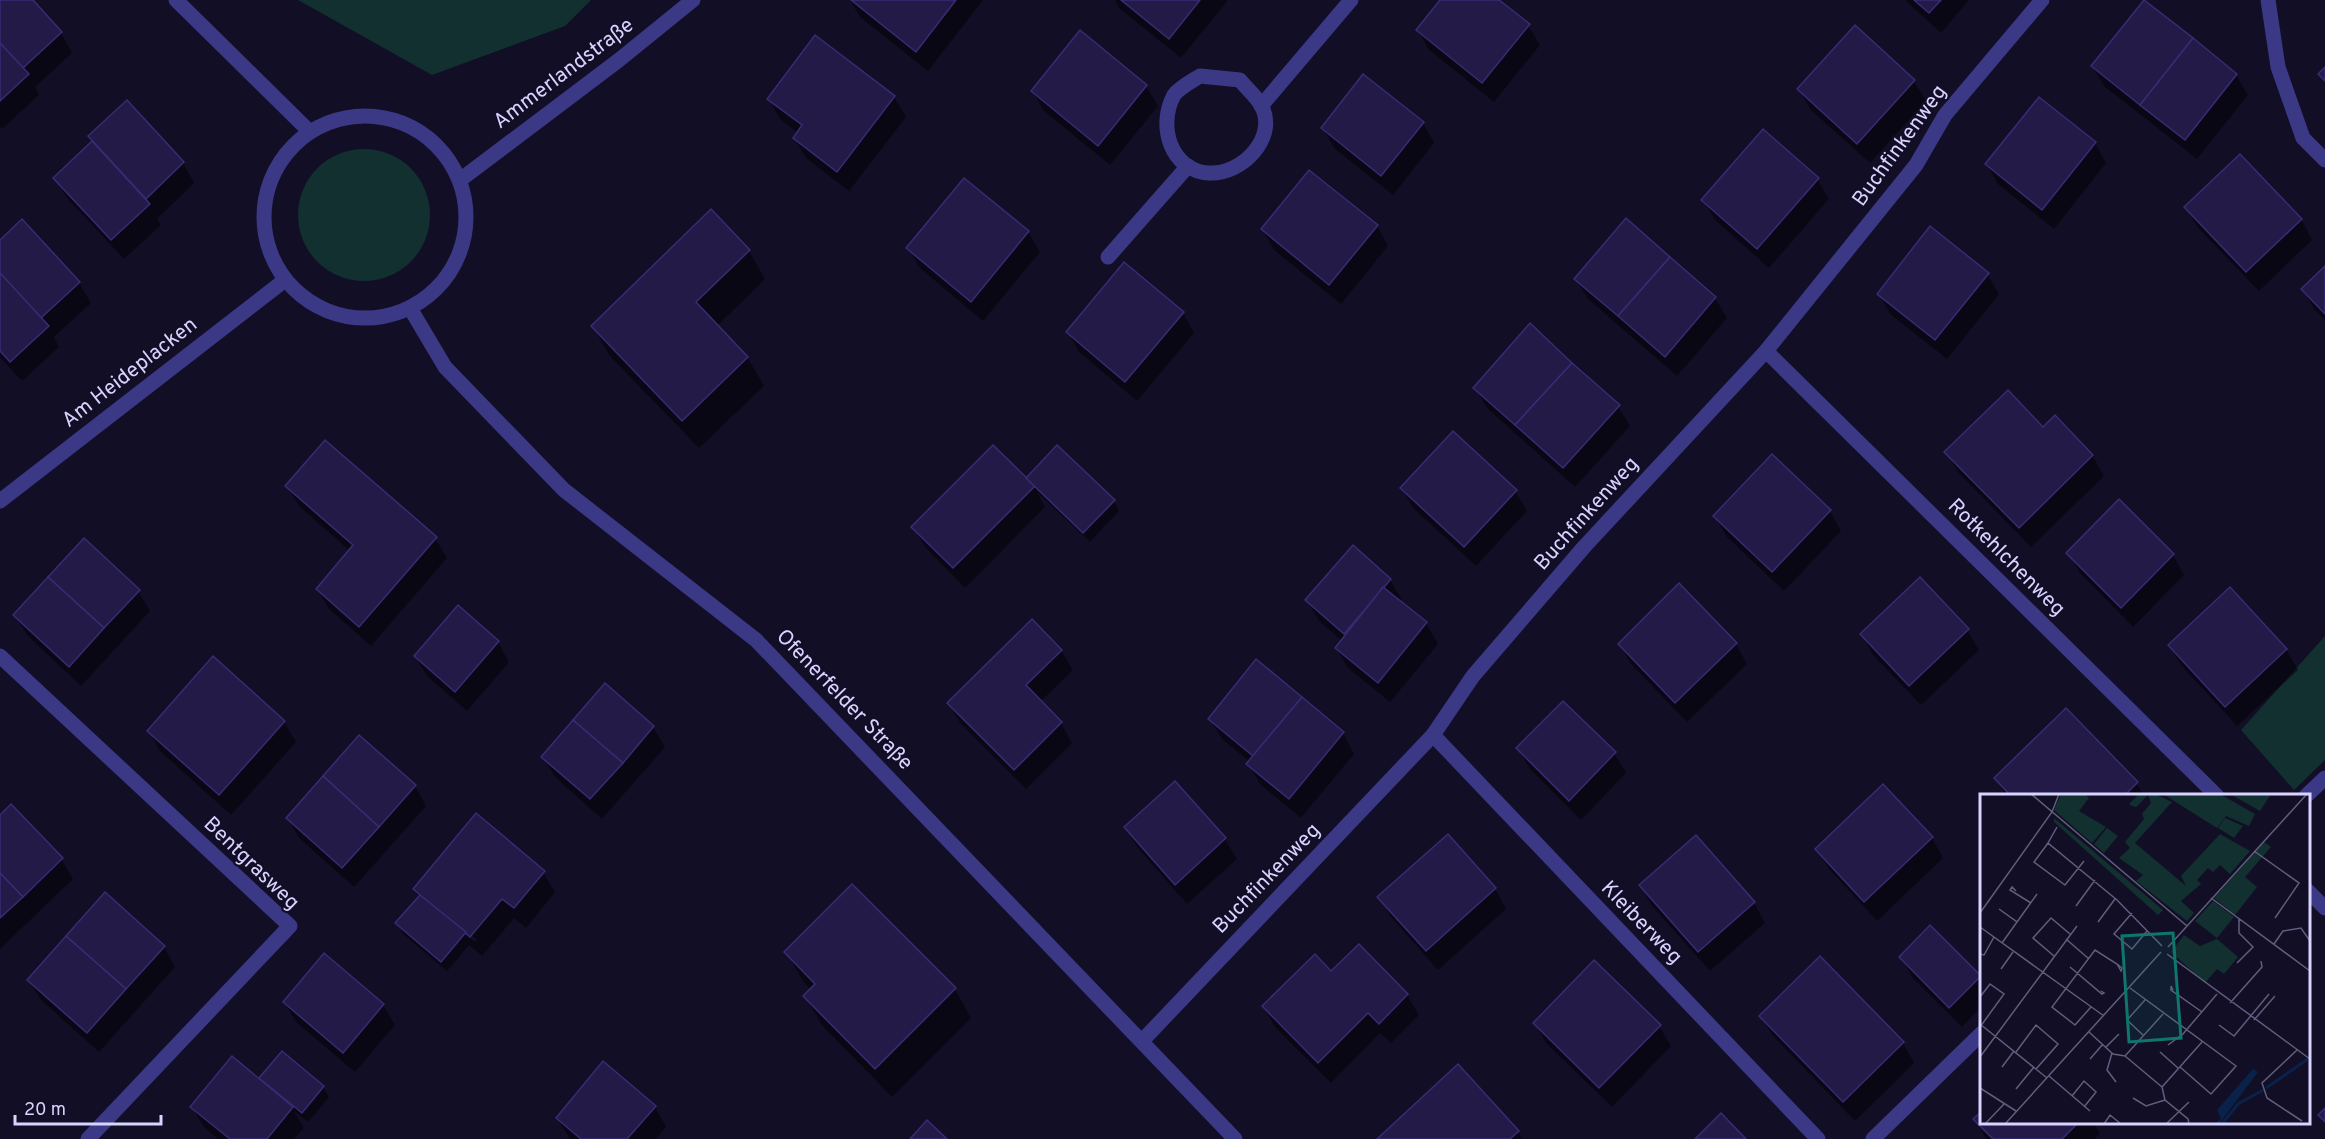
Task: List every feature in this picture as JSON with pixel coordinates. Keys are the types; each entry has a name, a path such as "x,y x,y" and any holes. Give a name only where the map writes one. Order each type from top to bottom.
{"street":[{"path":"176,0 309,131"},
{"name":"Ammerlandstraße","path":"460,180 619,60 693,0"},
{"path":"1262,106 1351,0"},
{"name":"Buchfinkenweg","path":"1143,1040 1433,735 1473,676 1576,556 1766,351 1916,165 1945,115 2042,0"},
{"path":"2268,0 2278,67 2303,138 2325,160"},
{"path":"1200,76 1240,80 1262,106 1265,124 1258,150 1233,171 1208,173 1188,166 1169,144 1165,121 1175,93 1200,76"},
{"path":"366,115 396,120 423,133 445,154 460,180 467,209 465,239 454,267 435,291 411,308 385,317 356,319 321,308 305,299 285,280 271,256 264,228 265,200 273,174 288,150 309,131 337,119 366,115"},
{"path":"1108,257 1188,166"},
{"name":"Am Heideplacken","path":"0,501 285,280"},
{"name":"Ofenerfelder Straße","path":"411,308 445,366 564,490 756,640 1143,1040 1235,1139"},
{"name":"Rotkehlchenweg","path":"1766,351 2216,794"},
{"name":"Bentgrasweg","path":"0,656 290,926 88,1139"},
{"name":"Kleiberweg","path":"1433,735 1818,1139"},
{"path":"2308,794 2325,778"},
{"path":"2310,893 2325,908"},
{"path":"1873,1139 1980,1035"}],"green space":[{"path":"298,0 591,0 565,26 432,75"},
{"path":"364,149 389,154 411,168 425,190 430,215 425,240 411,262 389,276 364,281 339,276 317,262 303,240 298,215 303,190 317,168 339,154"},
{"path":"2325,636 2325,760 2294,790 2241,730"}],"building":[{"path":"0,0 33,0 62,32 23,68 0,43"},
{"path":"851,0 956,0 916,52"},
{"path":"1121,0 1200,0 1169,39"},
{"path":"1440,0 1499,0 1530,24 1482,83 1416,30"},
{"path":"1914,0 1941,0 1929,13"},
{"path":"2144,0 2193,38 2140,105 2091,66"},
{"path":"1855,25 1915,80 1857,144 1797,89"},
{"path":"1080,30 1147,85 1098,146 1031,91"},
{"path":"815,35 895,96 837,172 793,138 802,125 767,99"},
{"path":"2193,38 2237,74 2185,140 2140,105"},
{"path":"0,43 29,74 0,101"},
{"path":"2325,67 2325,81 2318,74"},
{"path":"1363,74 1424,122 1381,176 1321,128"},
{"path":"2039,97 2096,142 2042,210 1985,164"},
{"path":"127,100 184,162 146,199 88,136"},
{"path":"1763,129 1819,178 1757,249 1701,200"},
{"path":"92,141 150,204 111,240 53,178"},
{"path":"2240,154 2302,219 2246,272 2184,207"},
{"path":"1309,170 1378,225 1329,285 1261,229"},
{"path":"964,178 1029,231 971,302 906,248"},
{"path":"711,209 750,250 696,302 748,357 682,421 591,326"},
{"path":"1626,218 1670,257 1618,316 1574,279"},
{"path":"22,219 80,282 41,318 0,273 0,240"},
{"path":"1930,226 1989,273 1935,340 1877,294"},
{"path":"1670,257 1716,297 1665,357 1618,316"},
{"path":"1124,262 1184,312 1125,382 1066,332"},
{"path":"2325,266 2325,314 2301,289"},
{"path":"0,273 49,326 10,362 0,351"},
{"path":"1530,323 1572,363 1515,425 1473,388"},
{"path":"1572,363 1620,405 1563,468 1515,425"},
{"path":"2008,390 2043,427 2055,415 2093,455 2019,528 1944,452"},
{"path":"1453,431 1517,490 1464,547 1400,488"},
{"path":"325,440 437,537 359,627 316,589 353,545 285,486"},
{"path":"993,445 1035,486 953,568 911,527"},
{"path":"1057,445 1115,500 1083,533 1026,478"},
{"path":"1772,454 1831,510 1772,572 1713,516"},
{"path":"2119,499 2174,554 2121,608 2066,553"},
{"path":"84,538 140,590 104,628 48,577"},
{"path":"1353,545 1391,579 1344,634 1305,600"},
{"path":"48,577 104,628 69,667 13,615"},
{"path":"1920,577 1969,629 1909,686 1860,634"},
{"path":"1679,583 1737,643 1675,703 1618,644"},
{"path":"1383,587 1427,622 1378,683 1335,648"},
{"path":"2230,587 2287,649 2225,707 2168,645"},
{"path":"458,605 499,641 455,692 414,656"},
{"path":"1032,619 1062,650 1026,685 1062,722 1014,770 947,703"},
{"path":"213,656 285,721 219,795 147,731"},
{"path":"1256,659 1302,697 1253,756 1208,719"},
{"path":"605,683 654,726 623,763 573,720"},
{"path":"1302,697 1344,732 1289,799 1246,764"},
{"path":"1563,701 1616,752 1569,801 1516,748"},
{"path":"2066,708 2138,782 2126,794 2009,794 1994,778"},
{"path":"573,720 623,763 590,799 541,757"},
{"path":"359,735 416,785 379,827 323,776"},
{"path":"323,776 379,827 342,868 286,818"},
{"path":"1175,781 1226,838 1175,885 1124,827"},
{"path":"1883,784 1933,837 1864,902 1815,849"},
{"path":"11,804 63,858 23,897 0,873 0,815"},
{"path":"476,813 545,871 514,908 502,899 470,937 413,889"},
{"path":"1448,834 1496,888 1426,951 1377,897"},
{"path":"1696,835 1755,902 1698,952 1639,885"},
{"path":"0,873 23,897 0,918"},
{"path":"852,884 956,988 875,1069 803,996 815,984 784,952"},
{"path":"105,892 165,946 126,989 66,936"},
{"path":"420,895 466,932 441,962 395,923"},
{"path":"1930,925 1980,977 1949,1008 1899,957"},
{"path":"66,936 126,989 87,1033 27,980"},
{"path":"1359,944 1408,994 1379,1024 1368,1013 1318,1063 1262,1006 1315,954 1331,971"},
{"path":"324,953 384,1004 343,1053 283,1002"},
{"path":"1820,956 1904,1042 1843,1102 1759,1016"},
{"path":"1594,960 1661,1025 1599,1088 1533,1023"},
{"path":"282,1051 324,1086 302,1113 259,1078"},
{"path":"232,1056 293,1107 267,1139 230,1139 190,1107"},
{"path":"603,1061 656,1106 627,1139 581,1139 556,1118"},
{"path":"1458,1064 1519,1131 1510,1139 1377,1139"},
{"path":"2325,1108 2325,1122 2318,1115"},
{"path":"1721,1113 1746,1139 1695,1139"},
{"path":"1980,1113 1980,1124 2077,1124 2062,1139 1993,1139 1973,1119"},
{"path":"927,1120 947,1139 910,1139"}]}
